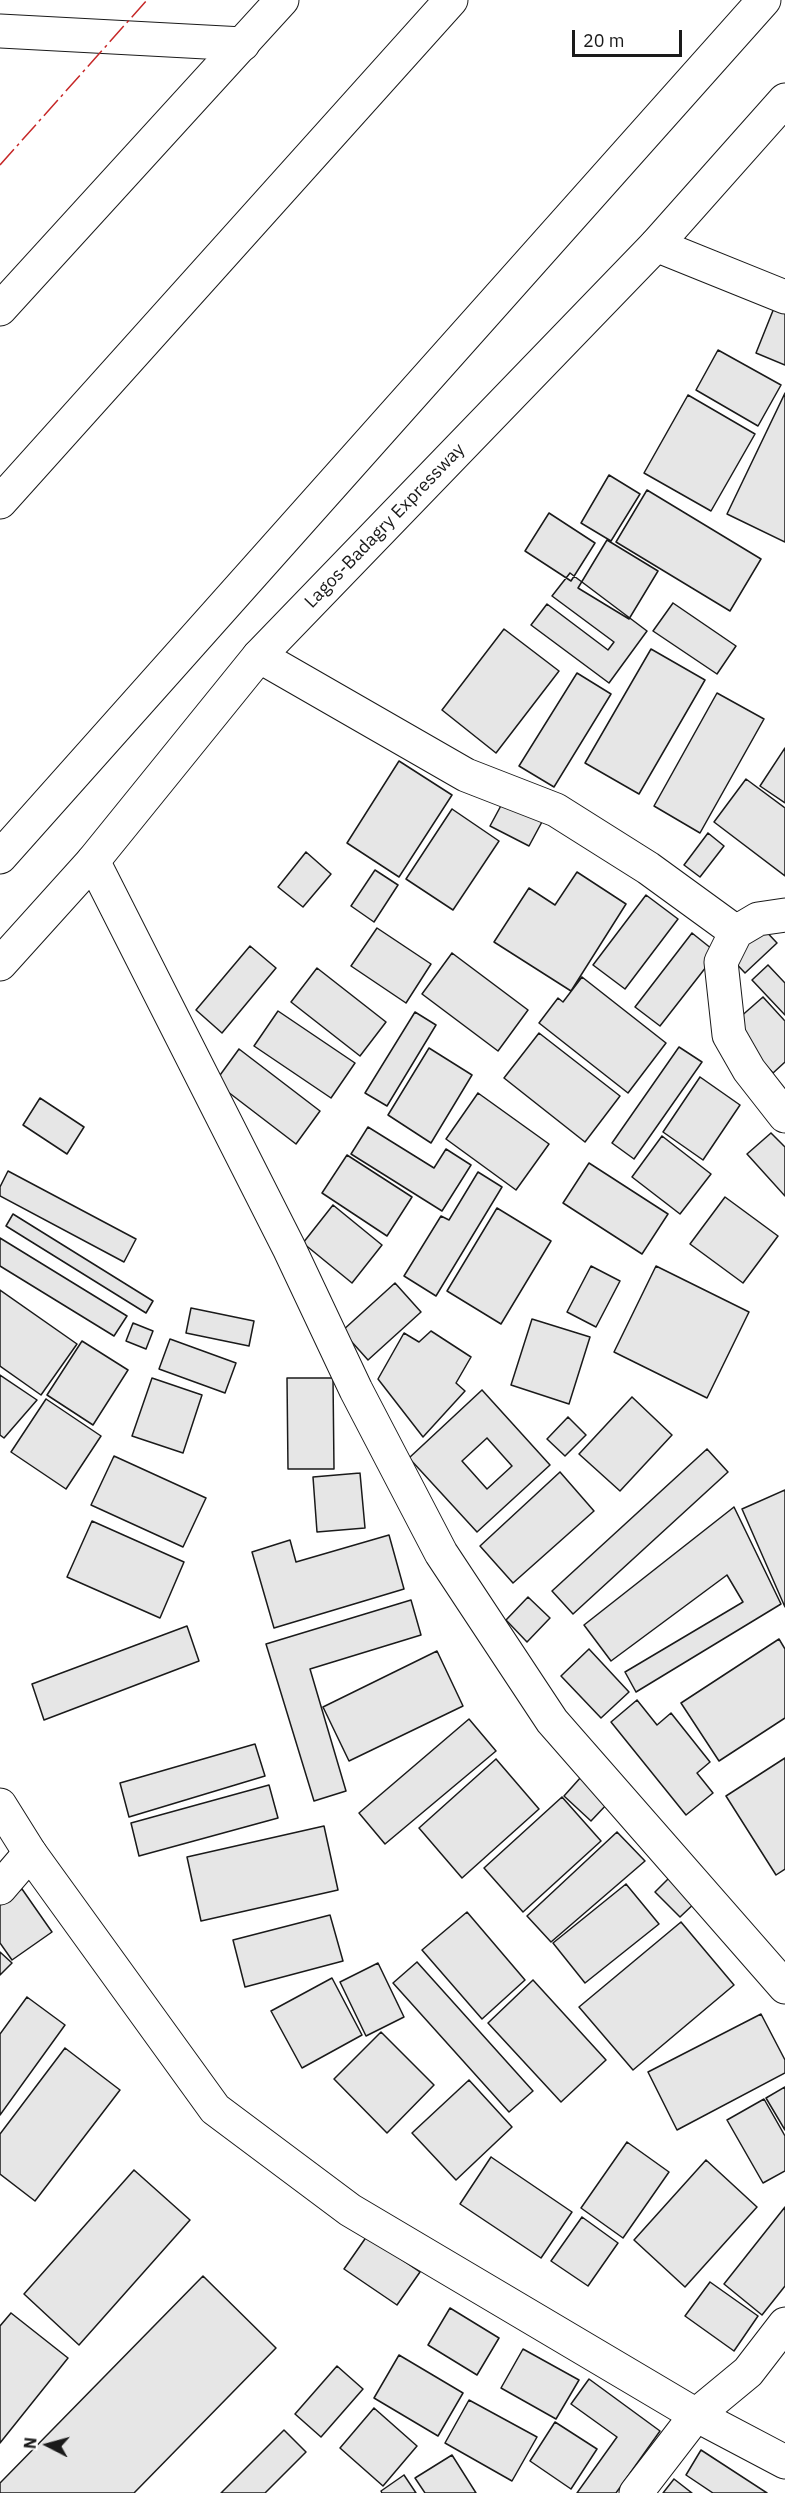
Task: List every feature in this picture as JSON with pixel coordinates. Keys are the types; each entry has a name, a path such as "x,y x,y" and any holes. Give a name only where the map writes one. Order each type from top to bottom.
{"main road":[{"path":"0,309 282,0"},
{"path":"0,502 452,0"},
{"path":"0,857 764,0"},
{"path":"0,31 243,44"},
{"name":"Lagos-Badagry Expressway","path":"0,964 93,861 259,656 656,245 785,100"},
{"path":"656,245 785,297"},
{"path":"259,656 466,775 556,810 648,867 736,932"},
{"path":"93,861 289,1248 356,1390 441,1553 552,1720 785,1987"},
{"path":"784,914 758,919 736,932 721,962 729,1035 749,1070 785,1116"},
{"path":"0,1805 30,1853 215,2109 351,2210 696,2415 785,2462"},
{"path":"0,1888 30,1853"},
{"path":"636,2493 696,2415 748,2372 785,2324"}],"building":[{"path":"778,298 785,301 785,365 756,353"},
{"path":"718,350 781,385 758,426 696,390"},
{"path":"785,393 785,542 727,514"},
{"path":"688,395 755,434 711,511 644,473"},
{"path":"609,475 640,494 611,541 581,523"},
{"path":"647,490 761,559 730,611 616,542"},
{"path":"549,513 595,543 571,581 525,551"},
{"path":"607,540 658,571 629,619 578,588"},
{"path":"570,573 647,631 609,683 531,625 547,604 608,650 614,642 552,596"},
{"path":"673,603 736,646 717,674 653,631"},
{"path":"504,629 559,671 496,753 442,710"},
{"path":"651,649 705,680 639,794 585,763"},
{"path":"577,673 611,694 554,787 519,766"},
{"path":"717,693 764,719 700,833 654,806"},
{"path":"785,748 785,803 760,786"},
{"path":"399,761 452,795 399,877 347,843"},
{"path":"746,779 785,808 785,876 714,822"},
{"path":"504,800 543,820 529,846 490,826"},
{"path":"452,809 499,841 453,910 406,879"},
{"path":"708,833 724,846 700,877 684,865"},
{"path":"306,852 331,874 303,907 278,887"},
{"path":"375,870 398,885 374,922 351,906"},
{"path":"577,872 626,904 571,991 494,942 529,888 555,905"},
{"path":"646,895 678,919 625,989 593,965"},
{"path":"761,926 777,943 745,973 729,956"},
{"path":"377,928 431,964 406,1003 351,966"},
{"path":"692,933 717,953 660,1026 635,1007"},
{"path":"250,946 276,968 222,1033 196,1010"},
{"path":"452,953 528,1010 498,1051 422,994"},
{"path":"768,965 785,983 785,1015 752,980"},
{"path":"317,968 386,1022 360,1056 291,1002"},
{"path":"582,977 666,1043 628,1093 539,1023 558,998 563,1002"},
{"path":"763,997 785,1021 785,1062 773,1073 730,1026"},
{"path":"278,1011 355,1063 331,1098 254,1046"},
{"path":"415,1012 436,1025 387,1106 365,1093"},
{"path":"539,1033 620,1096 585,1142 504,1078"},
{"path":"679,1047 702,1062 634,1159 612,1143"},
{"path":"429,1048 472,1075 431,1143 388,1115"},
{"path":"239,1049 320,1111 296,1144 215,1082"},
{"path":"700,1077 740,1105 703,1160 663,1132"},
{"path":"478,1093 549,1144 516,1190 446,1139"},
{"path":"40,1098 84,1127 67,1154 23,1125"},
{"path":"368,1127 434,1168 446,1149 471,1165 442,1211 351,1154"},
{"path":"771,1133 785,1147 785,1196 747,1154"},
{"path":"662,1136 711,1174 680,1214 632,1177"},
{"path":"347,1155 412,1197 387,1236 322,1193"},
{"path":"589,1163 668,1214 642,1254 563,1203"},
{"path":"8,1171 136,1239 124,1262 0,1196 0,1187"},
{"path":"478,1172 502,1187 436,1296 404,1276 441,1216 449,1220"},
{"path":"725,1197 778,1236 743,1283 690,1244"},
{"path":"333,1205 382,1245 352,1283 303,1243"},
{"path":"497,1208 551,1241 501,1324 447,1291"},
{"path":"13,1214 153,1301 146,1313 6,1226"},
{"path":"0,1238 127,1316 114,1336 0,1266"},
{"path":"591,1266 620,1281 596,1327 567,1312"},
{"path":"656,1266 749,1312 707,1398 614,1352"},
{"path":"395,1283 421,1312 368,1360 342,1331"},
{"path":"0,1290 77,1344 41,1395 0,1366"},
{"path":"191,1308 254,1321 249,1346 186,1333"},
{"path":"532,1319 590,1337 569,1404 511,1385"},
{"path":"133,1323 153,1331 146,1349 126,1341"},
{"path":"431,1331 471,1357 456,1383 465,1391 423,1437 378,1379 404,1333 419,1342"},
{"path":"170,1339 236,1363 225,1393 159,1369"},
{"path":"82,1341 128,1370 93,1425 47,1395"},
{"path":"0,1375 37,1400 4,1438 0,1435"},
{"path":"152,1378 202,1395 183,1453 132,1436"},
{"path":"287,1378 333,1378 334,1469 288,1469"},
{"path":"482,1390 550,1465 477,1532 409,1458","holes":["487,1438 512,1466 487,1489 462,1461"]},
{"path":"632,1397 672,1435 620,1491 579,1454"},
{"path":"46,1399 101,1436 66,1489 11,1452"},
{"path":"568,1417 586,1435 565,1456 547,1439"},
{"path":"707,1449 728,1472 573,1614 552,1591"},
{"path":"114,1456 206,1498 183,1547 91,1505"},
{"path":"560,1472 594,1511 513,1583 480,1546"},
{"path":"360,1473 365,1528 317,1532 313,1477"},
{"path":"785,1490 785,1607 742,1509"},
{"path":"734,1507 781,1604 636,1692 625,1672 743,1602 727,1575 611,1661 584,1625"},
{"path":"92,1521 184,1562 160,1618 67,1577"},
{"path":"389,1535 404,1589 274,1628 252,1552 290,1540 296,1562"},
{"path":"528,1597 550,1618 527,1642 506,1620"},
{"path":"411,1600 421,1635 310,1669 346,1791 314,1801 266,1644"},
{"path":"187,1626 199,1661 44,1720 32,1684"},
{"path":"779,1639 785,1649 785,1718 719,1761 681,1703"},
{"path":"589,1649 629,1692 601,1718 561,1676"},
{"path":"437,1651 463,1706 349,1761 323,1707"},
{"path":"637,1700 657,1725 671,1713 710,1762 697,1773 713,1793 686,1815 611,1722"},
{"path":"469,1719 496,1751 385,1844 359,1813"},
{"path":"255,1744 265,1776 129,1817 120,1783"},
{"path":"785,1758 785,1869 776,1875 726,1796"},
{"path":"496,1759 539,1809 462,1878 419,1828"},
{"path":"581,1777 608,1803 591,1821 564,1796"},
{"path":"269,1785 278,1818 139,1856 131,1823"},
{"path":"562,1797 601,1841 523,1912 484,1868"},
{"path":"324,1826 338,1890 201,1921 187,1857"},
{"path":"617,1832 645,1861 551,1942 527,1916"},
{"path":"673,1874 699,1899 680,1917 655,1892"},
{"path":"626,1884 659,1924 585,1983 553,1943"},
{"path":"22,1889 52,1932 12,1960 0,1943 0,1905"},
{"path":"467,1912 525,1980 482,2019 422,1950"},
{"path":"330,1915 343,1961 245,1987 233,1940"},
{"path":"681,1922 734,1985 633,2070 579,2007"},
{"path":"0,1952 12,1963 0,1975"},
{"path":"417,1962 533,2091 509,2112 393,1983"},
{"path":"378,1963 404,2017 366,2036 340,1982"},
{"path":"332,1978 362,2035 302,2068 271,2011"},
{"path":"533,1980 606,2060 561,2102 488,2023"},
{"path":"27,1997 65,2025 0,2115 0,2034"},
{"path":"761,2014 785,2060 785,2073 677,2130 648,2072"},
{"path":"381,2032 434,2085 387,2133 334,2079"},
{"path":"65,2048 120,2090 35,2201 0,2174 0,2134"},
{"path":"469,2080 512,2127 456,2180 412,2133"},
{"path":"785,2087 785,2130 766,2098"},
{"path":"764,2099 785,2136 785,2171 763,2183 727,2120"},
{"path":"627,2142 669,2172 623,2238 581,2208"},
{"path":"491,2157 572,2212 541,2258 460,2204"},
{"path":"706,2160 757,2207 685,2287 634,2240"},
{"path":"134,2170 190,2220 79,2345 24,2294"},
{"path":"785,2207 785,2286 762,2315 724,2284"},
{"path":"582,2217 618,2243 588,2286 551,2261"},
{"path":"367,2236 420,2272 397,2305 344,2269"},
{"path":"203,2276 276,2348 134,2493 0,2493 0,2483"},
{"path":"710,2282 758,2316 734,2351 685,2316"},
{"path":"450,2308 499,2338 477,2375 428,2345"},
{"path":"11,2313 68,2358 0,2443 0,2326"},
{"path":"523,2349 579,2380 556,2419 501,2388"},
{"path":"399,2355 463,2393 438,2436 374,2398"},
{"path":"337,2366 363,2389 321,2437 295,2414"},
{"path":"589,2379 660,2431 616,2493 577,2493 617,2437 571,2404"},
{"path":"469,2400 537,2437 512,2481 445,2443"},
{"path":"374,2408 417,2446 383,2486 340,2448"},
{"path":"555,2422 597,2449 571,2489 530,2461"},
{"path":"284,2430 306,2452 265,2493 221,2493"},
{"path":"701,2450 767,2493 713,2493 686,2475"},
{"path":"452,2455 476,2493 425,2493 415,2478"},
{"path":"404,2475 416,2493 382,2493 381,2491"},
{"path":"674,2479 692,2493 663,2493"}],"power":[{"path":"0,165 147,0"}]}
